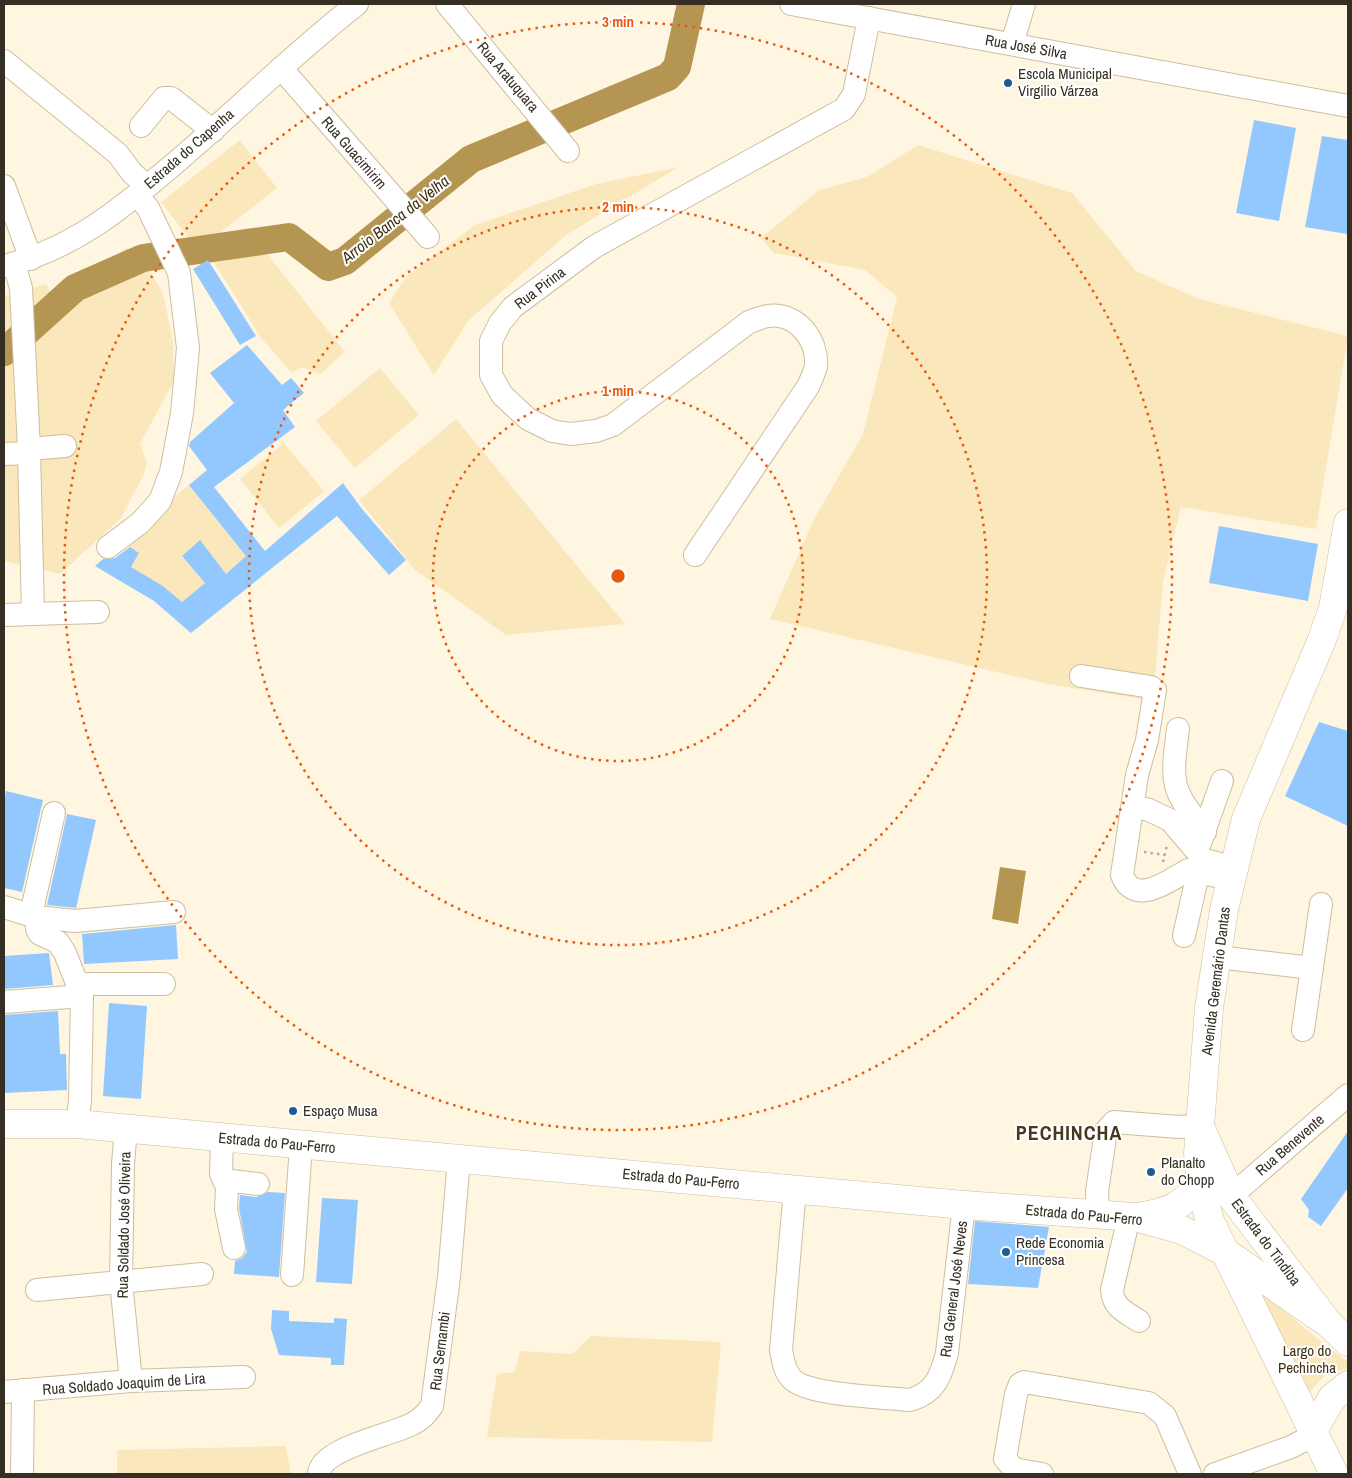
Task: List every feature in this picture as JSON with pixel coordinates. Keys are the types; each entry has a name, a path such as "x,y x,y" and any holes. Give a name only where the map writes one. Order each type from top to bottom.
{"main road":[{"name":"Avenida Geremário Dantas","path":"1334,1474 1210,1218 1201,1181 1198,1153 1202,1127 1210,1008 1231,873 1246,819 1322,642 1333,608 1348,523"},
{"name":"Estrada do Pau-Ferro","path":"4,1124 77,1124 222,1138 301,1159 459,1159 964,1206 1098,1213 1132,1217 1182,1230 1225,1252 1338,1333"},
{"name":"Estrada do Tindiba","path":"1202,1127 1231,1196 1338,1333"},
{"path":"1132,1217 1165,1213 1190,1197 1201,1181"},
{"path":"1314,1433 1332,1398 1348,1384"}],"street":[{"name":"Estrada do Capenha","path":"16,263 79,237 139,185 213,131 281,68 357,4"},
{"name":"Rua Aratuquara","path":"447,4 568,150"},
{"name":"Rua José Silva","path":"791,4 1348,106"},
{"path":"1012,44 1024,4"},
{"name":"Rua Pirina","path":"695,555 809,385 816,368 815,347 806,330 789,319 769,316 749,322 612,425 596,431 571,434 552,431 528,419 502,395 491,375 491,341 513,306 594,247 844,109 854,94 869,18"},
{"path":"4,62 18,83 109,163 139,185 179,273 188,348 182,413 171,472 160,501 140,523 108,547"},
{"name":"Rua Guacimirim","path":"281,68 428,237"},
{"path":"141,126 164,98 171,98 213,131"},
{"path":"4,186 21,288 29,451 33,614"},
{"path":"4,454 65,446"},
{"path":"4,615 98,612"},
{"path":"1081,676 1151,687 1155,690 1147,740 1137,775 1134,806 1122,875 1125,883 1131,888 1140,891 1164,885 1188,870 1200,857"},
{"path":"1178,729 1173,780 1200,857"},
{"path":"1184,936 1200,857 1222,781"},
{"path":"1134,806 1149,810 1170,820 1200,857 1231,873"},
{"path":"54,813 34,915 40,934 58,942 65,953 79,990 80,1101 77,1124"},
{"path":"1303,1030 1321,904"},
{"path":"4,907 34,915 75,921 174,912"},
{"path":"1217,957 1312,968"},
{"path":"4,1002 79,990 164,984"},
{"name":"Rua Benevente","path":"1231,1196 1348,1095"},
{"path":"1098,1213 1097,1190 1106,1130 1114,1122 1202,1127"},
{"name":"Rua Soldado José Oliveira","path":"126,1128 123,1164 121,1282 131,1381"},
{"path":"222,1138 221,1174 227,1187 226,1209 234,1248"},
{"path":"288,1267 301,1159"},
{"name":"Rua Sernambi","path":"319,1474 325,1461 337,1453 412,1425 425,1416 432,1406 449,1277 459,1159"},
{"path":"224,1180 258,1184"},
{"name":"Rua General José Neves","path":"795,1189 781,1350 785,1368 792,1379 805,1387 828,1392 910,1400 923,1396 934,1387 942,1373 947,1353 964,1206"},
{"path":"1132,1217 1112,1290 1116,1305 1139,1321"},
{"path":"37,1290 202,1274"},
{"name":"Rua Soldado Joaquim de Lira","path":"14,1391 131,1381 244,1377"},
{"path":"1042,1474 1014,1469 1005,1459 1016,1394 1020,1384 1024,1382 1149,1403 1165,1416 1190,1474"},
{"path":"14,1391 22,1474"},
{"path":"1215,1474 1291,1447 1314,1433"}],"path":[{"path":"1163,864 1168,837"},
{"path":"1141,851 1165,855"}],"green space":[{"path":"240,140 277,188 198,250 161,202"},
{"path":"918,145 1072,193 1136,271 1199,299 1348,336 1316,529 1181,507 1163,582 1153,701 1048,684 770,619 814,519 863,434 897,297 865,270 774,253 761,238 819,190 867,177"},
{"path":"679,167 566,235 468,321 434,375 389,303 406,277 475,225 596,184"},
{"path":"261,246 345,352 320,374 301,367 292,373 261,338 212,259"},
{"path":"127,248 143,260 163,293 173,342 174,381 140,444 147,463 143,476 121,518 60,574 4,561 4,296 46,284 53,297"},
{"path":"380,368 419,415 355,468 316,421"},
{"path":"456,419 625,624 506,635 415,570 359,500"},
{"path":"284,443 324,491 279,528 240,479"},
{"path":"189,485 246,556 226,575 199,541 182,556 205,583 182,602 163,586 131,567 138,553 121,541"},
{"name":"Largo do Pechincha","path":"1250,1278 1302,1326 1348,1362 1348,1368 1324,1376 1307,1395"},
{"path":"591,1336 721,1342 712,1442 487,1437 497,1374 515,1372 520,1351 572,1354"},
{"path":"286,1446 291,1474 117,1474 117,1450"}],"shaded area":[{"path":"1000,867 1026,871 1018,924 992,919"}],"building":[{"path":"1254,120 1296,128 1279,221 1236,213"},
{"path":"1322,136 1348,140 1347,234 1305,227"},
{"path":"208,260 256,336 240,345 193,269"},
{"path":"247,345 282,385 291,378 304,393 283,410 295,427 214,487 265,551 343,483 362,509 406,560 389,575 337,516 191,633 154,601 95,566 103,559 115,558 130,547 139,553 131,567 163,586 182,602 205,583 182,556 200,540 226,574 246,556 189,485 207,470 189,446 190,442 234,403 210,373"},
{"path":"1219,526 1318,544 1308,601 1209,583"},
{"path":"1319,722 1348,731 1348,826 1285,796"},
{"path":"6,791 43,800 22,892 4,888 4,803"},
{"path":"67,814 96,820 76,908 47,905"},
{"path":"176,925 178,959 84,964 82,934"},
{"path":"49,953 53,985 4,989 4,956"},
{"path":"109,1003 147,1006 141,1099 103,1096"},
{"path":"58,1011 60,1054 66,1054 67,1090 4,1093 4,1015"},
{"path":"1348,1131 1348,1188 1321,1226 1308,1217 1309,1210 1301,1199"},
{"path":"268,1192 285,1193 279,1277 234,1274 235,1261 242,1258 247,1252 239,1208 240,1195 257,1197"},
{"path":"322,1198 358,1200 352,1284 316,1282"},
{"name":"Rede Economia Princesa","path":"975,1221 1049,1227 1038,1288 968,1284"},
{"path":"272,1310 289,1311 289,1321 334,1323 334,1318 347,1319 344,1365 331,1365 331,1358 279,1355 271,1329"}],"waterway":[{"name":"Arroio Banca da Velha","path":"4,352 75,288 143,258 289,237 328,267 345,261 471,159 668,77 677,67 691,4"}],"place":[{"name":"Escola Municipal Virgilio Várzea","path":"1008,83"},
{"name":"Espaço Musa","path":"293,1111"},
{"name":"Planalto do Chopp","path":"1151,1172"},
{"name":"Rede Economia Princesa","path":"1006,1252"}],"district":[{"name":"PECHINCHA","path":"1069,1133"}]}
